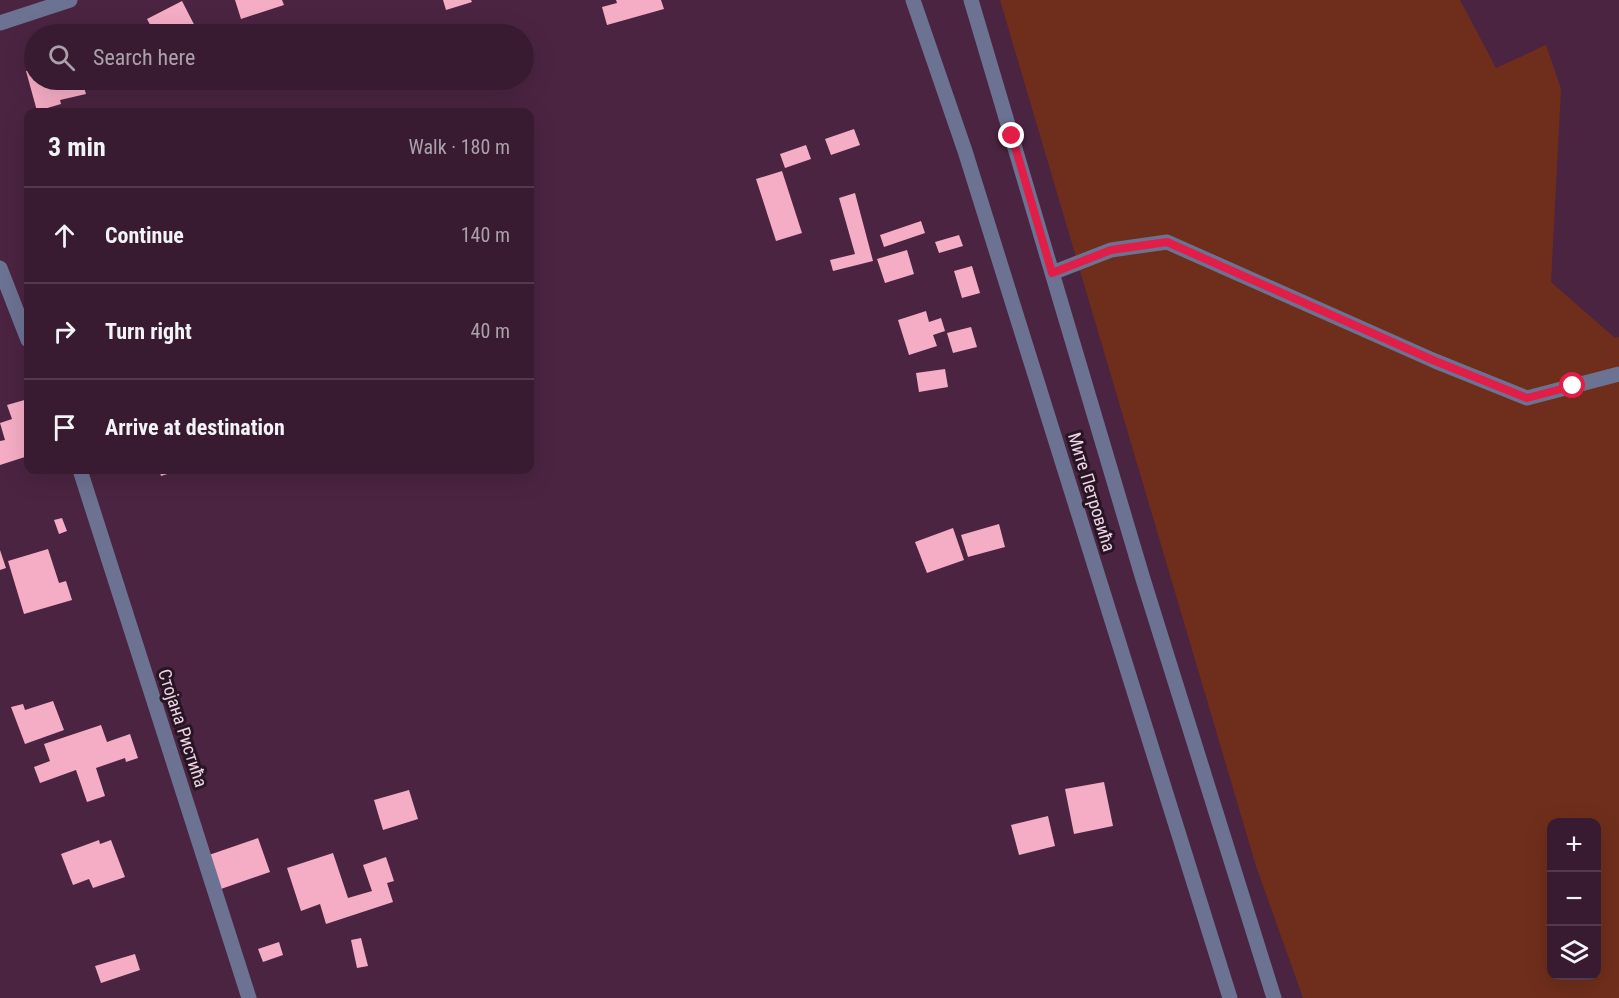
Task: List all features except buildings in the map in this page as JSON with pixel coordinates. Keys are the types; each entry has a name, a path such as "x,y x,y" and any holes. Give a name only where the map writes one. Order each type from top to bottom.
{"street":[{"path":"0,23 70,0"},
{"name":"Мите Петровића","path":"913,0 965,151 1230,998"},
{"path":"971,0 1147,591 1274,998"},
{"path":"1052,273 1111,250 1167,242 1435,361 1527,398 1619,374"},
{"path":"0,268 24,330"},
{"name":"Стојана Ристића","path":"81,474 249,998"}],"shaded area":[{"path":"1000,0 1460,0 1496,68 1546,45 1561,89 1551,282 1615,338 1619,337 1619,998 1303,998 1256,866"}],"route":[{"path":"1012,136 1052,273 1111,250 1167,242 1435,361 1527,398 1573,386"}]}
